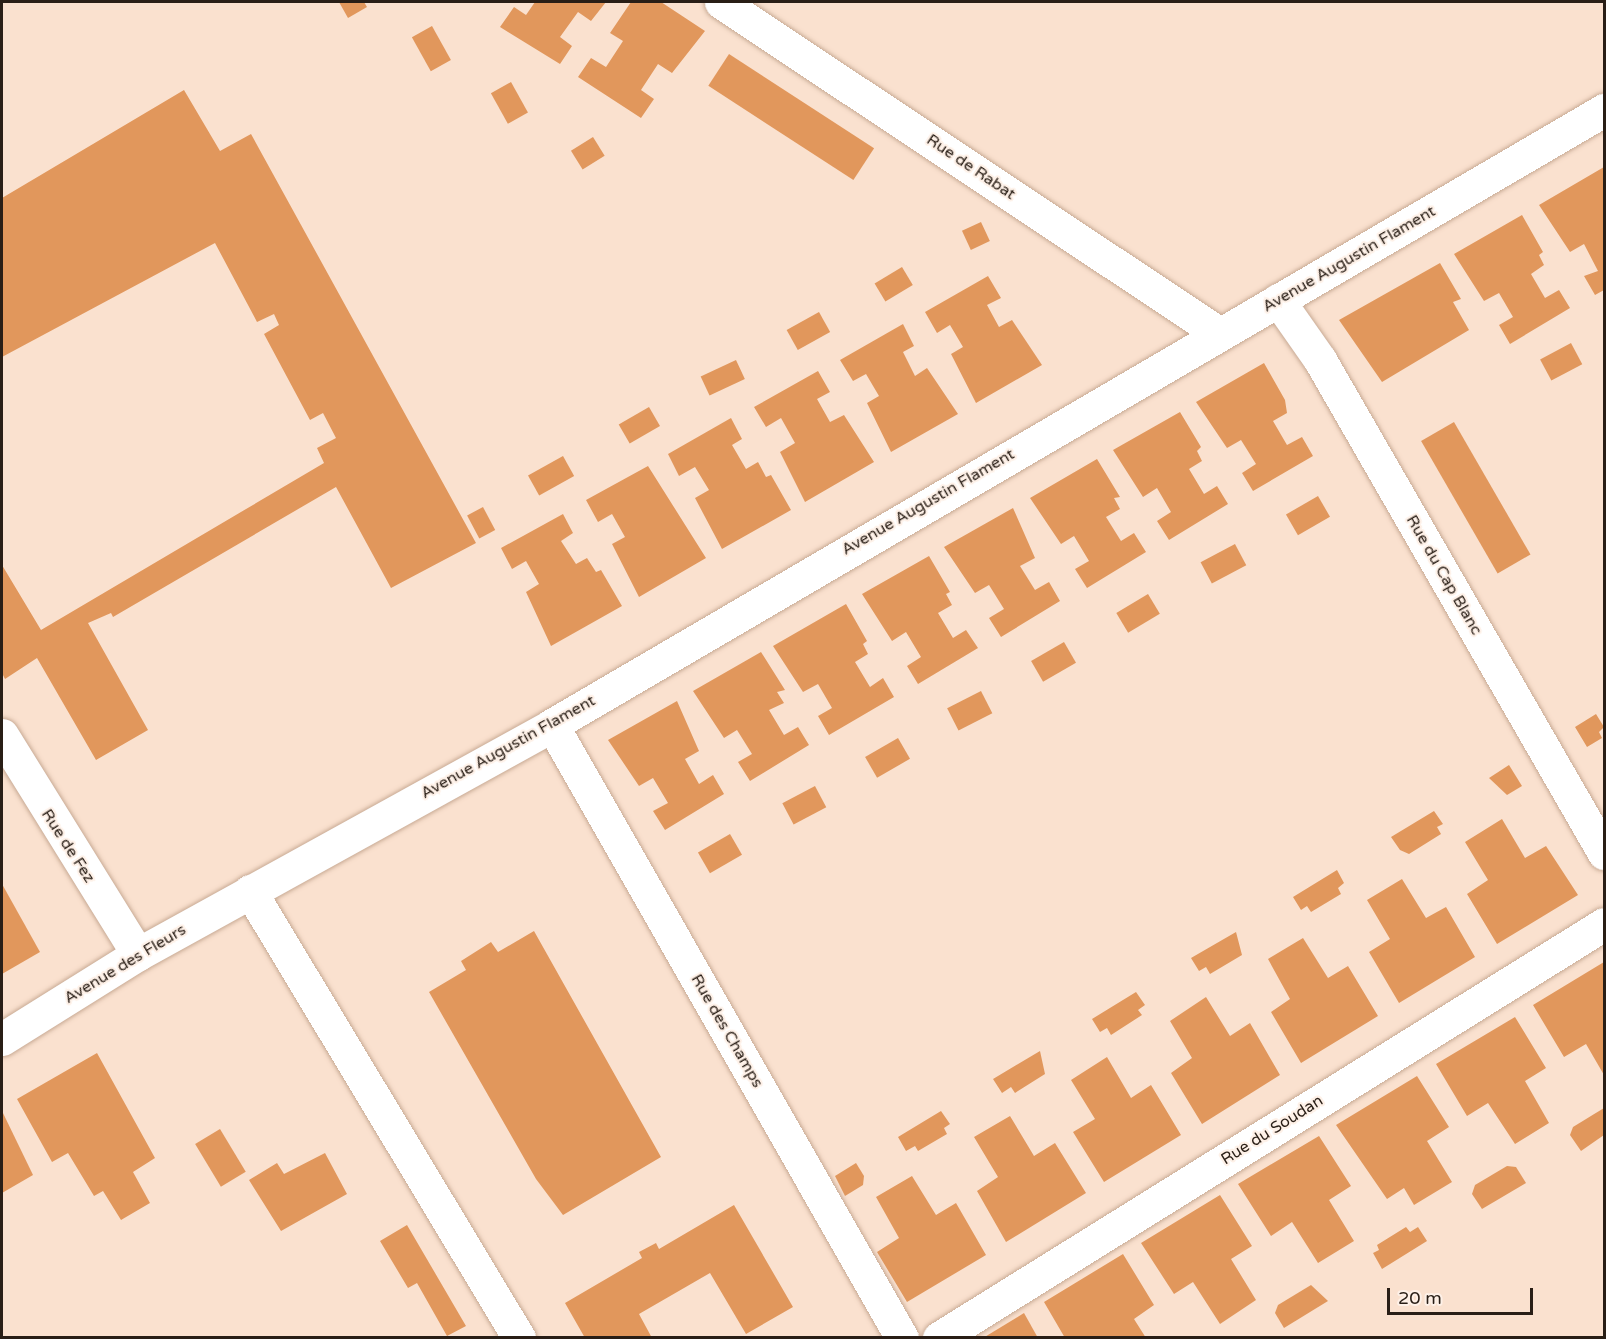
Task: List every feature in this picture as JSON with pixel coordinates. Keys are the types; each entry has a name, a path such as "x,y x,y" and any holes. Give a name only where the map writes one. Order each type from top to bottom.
{"street":[{"name":"Rue de Rabat","path":"722,2 1220,334"},
{"name":"Avenue Augustin Flament","path":"250,891 552,725 1605,110"},
{"name":"Rue du Cap Blanc","path":"1278,300 1320,360 1605,852"},
{"name":"Rue des Champs","path":"552,725 902,1338"},
{"name":"Rue de Fez","path":"2,735 138,954"},
{"name":"Avenue des Fleurs","path":"2,1039 138,954 250,891"},
{"path":"250,891 519,1338"},
{"name":"Rue du Soudan","path":"939,1338 1605,924"}],"building":[{"path":"339,2 364,2 367,7 348,18"},
{"path":"535,2 606,2 591,21 578,12 560,37 572,46 560,64 500,27 514,7 526,15"},
{"path":"631,2 661,2 705,31 672,73 658,64 641,90 654,99 641,118 578,77 591,58 606,67 623,41 610,33"},
{"path":"432,26 451,60 431,71 412,37"},
{"path":"729,54 874,148 853,180 708,86"},
{"path":"511,82 528,113 508,124 491,93"},
{"path":"184,90 220,151 251,134 476,543 391,588 336,487 113,617 111,613 88,623 148,730 96,760 37,658 5,679 2,673 2,565 41,630 324,463 317,448 336,438 323,413 310,420 264,334 279,325 274,314 257,322 215,243 2,357 2,198"},
{"path":"593,137 605,156 583,169 571,151"},
{"path":"1604,167 1604,290 1595,295 1584,276 1598,271 1584,244 1570,252 1539,205"},
{"path":"1522,215 1543,252 1539,255 1544,265 1531,274 1545,298 1559,290 1570,308 1510,344 1499,325 1513,317 1499,293 1484,301 1454,254"},
{"path":"981,222 990,241 971,250 962,231"},
{"path":"1440,263 1461,299 1453,302 1469,330 1382,382 1339,320"},
{"path":"902,267 913,285 885,301 875,283"},
{"path":"988,276 1001,298 987,305 999,327 1012,320 1042,365 976,403 951,354 963,347 950,325 937,333 925,312"},
{"path":"819,312 830,332 798,350 787,330"},
{"path":"903,324 914,346 903,352 915,376 927,368 958,414 891,452 867,403 879,396 866,374 853,381 840,360"},
{"path":"1571,343 1582,364 1551,381 1540,359"},
{"path":"736,360 745,379 710,396 701,376"},
{"path":"1264,363 1285,400 1287,413 1273,421 1287,445 1302,437 1313,456 1253,491 1242,473 1256,464 1241,440 1227,448 1196,402"},
{"path":"818,371 830,392 817,399 830,422 844,415 874,462 805,502 780,452 795,443 781,418 766,427 754,407"},
{"path":"649,407 660,426 630,444 619,425"},
{"path":"1180,412 1201,447 1197,451 1202,461 1189,469 1204,494 1217,486 1228,504 1169,540 1157,521 1171,512 1157,488 1143,497 1113,450"},
{"path":"731,418 742,439 732,445 746,469 758,462 766,477 771,475 791,510 722,549 695,498 709,490 695,467 679,476 668,454"},
{"path":"1454,422 1531,555 1498,574 1421,441"},
{"path":"563,456 574,476 539,496 528,475"},
{"path":"1097,459 1120,497 1114,498 1120,509 1106,517 1121,541 1134,533 1146,552 1087,588 1075,569 1089,561 1074,536 1061,544 1030,498"},
{"path":"648,466 706,558 639,597 612,544 625,537 612,514 598,522 586,500"},
{"path":"1318,496 1330,517 1298,535 1286,514"},
{"path":"483,507 495,530 479,538 467,515"},
{"path":"1013,508 1035,558 1020,566 1035,590 1049,582 1060,601 1001,637 989,618 1004,609 989,585 975,593 944,547"},
{"path":"563,514 573,533 561,541 576,564 587,558 596,572 601,570 622,606 551,646 526,592 539,584 526,561 512,569 501,548"},
{"path":"1235,544 1246,565 1212,584 1201,562"},
{"path":"929,556 950,592 946,594 952,605 938,613 953,638 966,630 978,648 918,684 907,666 921,657 906,632 892,641 862,594"},
{"path":"1148,594 1160,614 1128,633 1116,613"},
{"path":"846,604 867,641 863,644 868,654 855,662 870,687 883,678 894,697 829,735 818,716 832,708 818,684 803,692 773,646"},
{"path":"1064,642 1076,663 1043,682 1031,661"},
{"path":"761,652 785,690 777,692 784,703 769,710 784,735 798,727 809,745 750,781 738,762 752,754 737,730 724,738 693,691"},
{"path":"981,691 992,713 958,731 947,708"},
{"path":"677,701 699,751 685,759 699,784 713,775 724,794 665,830 653,811 668,803 653,778 639,786 608,740"},
{"path":"1596,714 1604,727 1599,732 1602,738 1587,747 1575,727"},
{"path":"898,738 910,759 877,778 865,757"},
{"path":"1509,765 1522,786 1507,795 1489,778"},
{"path":"815,786 826,807 794,825 782,803"},
{"path":"1434,811 1443,824 1437,827 1441,834 1409,854 1400,850 1391,837"},
{"path":"1502,819 1525,858 1546,846 1578,895 1497,944 1467,894 1488,880 1465,842"},
{"path":"730,834 742,855 710,873 698,852"},
{"path":"1337,870 1344,883 1338,888 1341,894 1311,912 1307,906 1301,910 1293,897"},
{"path":"1402,879 1426,918 1446,907 1475,957 1399,1003 1369,952 1390,939 1367,900"},
{"path":"2,884 40,952 2,974"},
{"path":"534,931 661,1157 563,1215 536,1179 429,992 466,970 461,961 491,942 498,952"},
{"path":"1236,932 1242,955 1210,974 1206,967 1199,971 1191,958"},
{"path":"1303,938 1328,978 1348,966 1378,1016 1301,1063 1271,1012 1290,999 1268,959"},
{"path":"1604,962 1604,1075 1586,1044 1564,1057 1533,1005"},
{"path":"1136,992 1145,1005 1138,1010 1142,1015 1111,1035 1107,1028 1100,1032 1092,1019"},
{"path":"1206,997 1230,1036 1250,1023 1280,1075 1202,1124 1171,1073 1192,1058 1170,1021"},
{"path":"1515,1017 1546,1068 1525,1081 1549,1123 1515,1144 1488,1103 1467,1116 1436,1064"},
{"path":"1040,1051 1045,1074 1015,1093 1011,1087 1002,1093 993,1079"},
{"path":"97,1053 155,1158 133,1172 150,1203 121,1220 103,1191 94,1196 68,1153 52,1162 17,1099"},
{"path":"1107,1057 1131,1098 1151,1085 1181,1135 1104,1182 1073,1132 1095,1119 1071,1080"},
{"path":"1417,1076 1449,1127 1427,1141 1452,1182 1414,1205 1404,1188 1387,1199 1336,1125"},
{"path":"1604,1108 1604,1135 1581,1151 1570,1135 1573,1127"},
{"path":"2,1111 33,1175 2,1193"},
{"path":"941,1111 950,1124 944,1128 947,1134 918,1151 915,1146 906,1151 898,1137"},
{"path":"1010,1116 1034,1156 1055,1143 1086,1193 1006,1242 977,1191 998,1177 974,1137"},
{"path":"220,1129 246,1172 221,1187 195,1144"},
{"path":"1319,1136 1351,1186 1329,1200 1354,1241 1318,1263 1292,1222 1271,1236 1238,1184"},
{"path":"325,1153 347,1194 281,1231 249,1180 277,1163 284,1174"},
{"path":"856,1163 864,1176 863,1185 845,1196 835,1176"},
{"path":"1507,1166 1516,1167 1526,1183 1482,1209 1472,1194 1475,1185"},
{"path":"912,1176 936,1215 956,1203 986,1255 907,1302 877,1252 899,1238 876,1197"},
{"path":"1220,1195 1252,1246 1231,1259 1256,1300 1220,1324 1193,1282 1174,1294 1141,1243"},
{"path":"734,1205 793,1307 746,1334 710,1273 639,1314 652,1338 585,1338 565,1303 642,1258 639,1252 656,1243 659,1249"},
{"path":"407,1225 466,1326 447,1336 417,1283 408,1288 380,1241"},
{"path":"1406,1227 1410,1232 1418,1227 1427,1241 1382,1269 1373,1253 1379,1250 1377,1245"},
{"path":"1123,1254 1154,1305 1134,1319 1146,1338 1065,1338 1044,1302"},
{"path":"1311,1285 1328,1301 1284,1328 1275,1313 1278,1305"},
{"path":"1024,1313 1038,1338 983,1338"}]}
